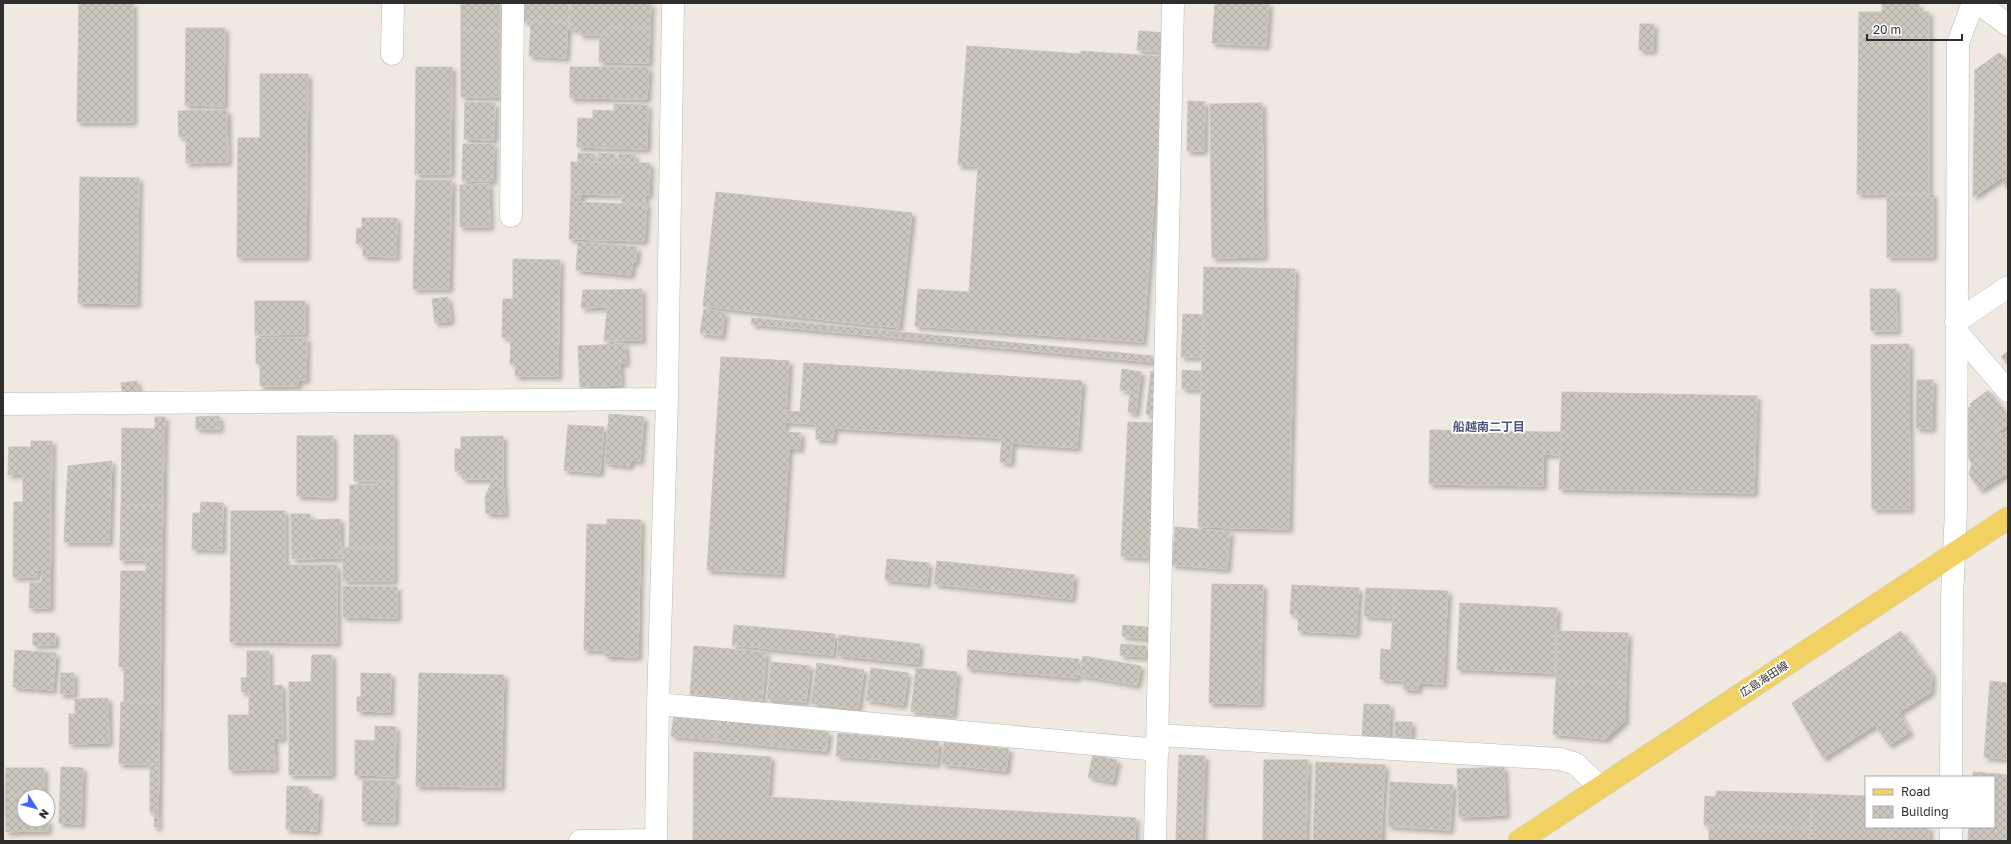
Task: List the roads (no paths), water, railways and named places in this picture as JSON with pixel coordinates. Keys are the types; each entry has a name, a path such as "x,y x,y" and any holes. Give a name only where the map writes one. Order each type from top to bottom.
{"main road":[{"name":"広島海田線","path":"1519,841 2008,518"}],"street":[{"path":"392,54 393,3"},
{"path":"510,216 513,3"},
{"path":"580,841 656,841 658,704 667,399 673,3"},
{"path":"1155,841 1173,3"},
{"path":"1951,776 1956,509 1958,43 1973,3"},
{"path":"1978,3 2008,25"},
{"path":"1956,327 2008,287"},
{"path":"1956,327 2008,391"},
{"path":"3,404 667,399"},
{"path":"658,704 1158,742 1560,759 1576,764 1600,788"},
{"path":"1951,828 1951,841"}],"district":[{"name":"船越南二丁目","path":"1489,427"}]}
